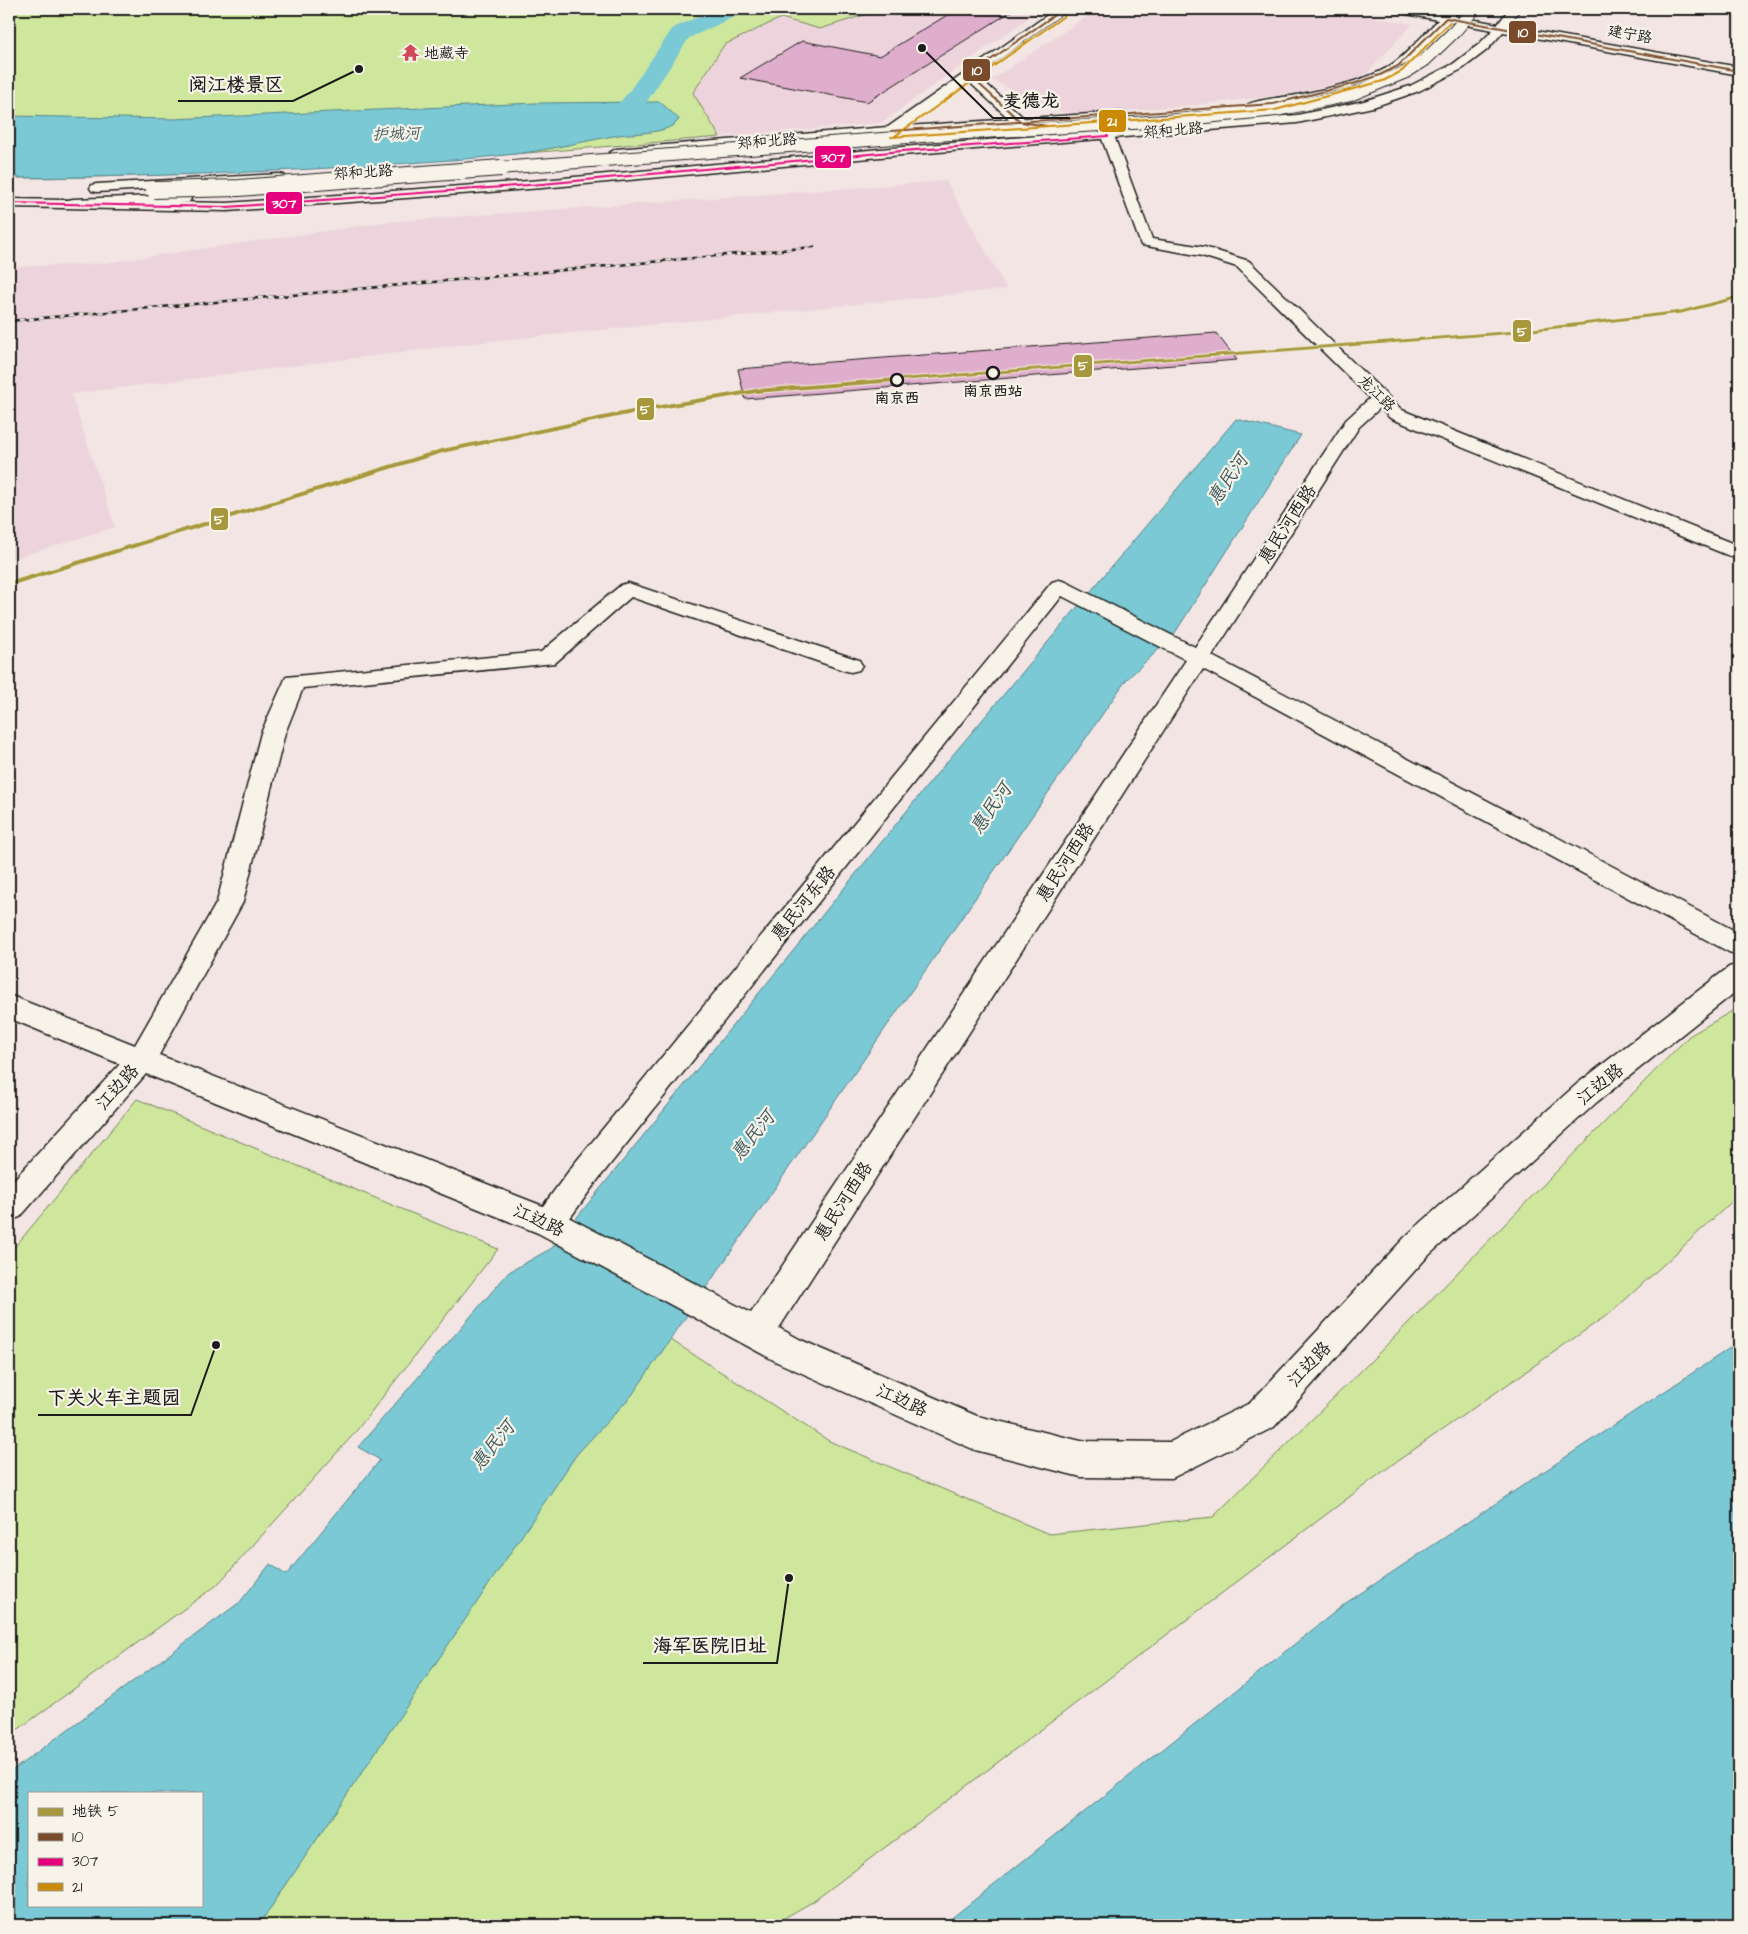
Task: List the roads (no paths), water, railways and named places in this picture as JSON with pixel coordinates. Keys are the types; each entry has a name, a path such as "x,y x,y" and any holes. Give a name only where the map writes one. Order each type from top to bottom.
{"main road":[{"path":"902,151 891,131 1063,9"},
{"name":"建宁路","path":"1396,9 1451,13 1500,28 1739,71"},
{"name":"郑和北路","path":"9,190 239,188 915,137 1164,122 1276,110 1350,95 1406,72 1426,60 1474,9"},
{"name":"郑和北路","path":"9,203 227,207 542,184 902,151 1108,136 1297,119 1342,112 1392,98 1448,72 1478,51 1515,9"},
{"name":"郑和北路","path":"62,191 273,179 891,131 1272,104 1325,92 1380,75 1398,66 1451,13"},
{"path":"1472,34 1489,15"},
{"name":"郑和北路","path":"73,203 233,197 929,141 1284,116 1334,108 1396,89 1423,76 1459,49"},
{"path":"969,75 1021,122 1108,136"},
{"name":"龙江路","path":"1108,136 1146,242 1204,252 1243,264 1396,414 1739,553"},
{"name":"惠民河西路","path":"757,1333 1194,655 1352,424 1381,398"},
{"path":"9,1006 141,1060 230,902 273,733 294,682 547,658 628,589 851,666"},
{"name":"惠民河东路","path":"549,1223 585,1173 1066,589 1194,655"},
{"path":"1194,655 1739,945"},
{"name":"江边路","path":"9,1207 141,1060 549,1223 789,1351 975,1433 1081,1460 1172,1460 1262,1415 1417,1246 1587,1093 1739,974"}],"water":[{"path":"660,102 679,119 669,128 515,154 298,170 153,176 9,178 9,116 173,119 536,103"},
{"name":"惠民河","path":"1236,419 1301,435 1173,636 1126,680 632,1395 577,1454 259,1925 9,1925 9,1773 240,1602 270,1564 286,1575 380,1460 358,1447 509,1272 552,1248 940,770"},
{"path":"1739,1342 1739,1925 943,1925 1346,1603"}],"waterway":[{"name":"护城河","path":"570,125 616,121 637,98 681,33 732,9"}],"railway":[{"path":"9,321 814,247"}],"metro line":[{"name":"5","path":"9,584 442,451 642,410 756,391 1516,332 1681,312 1739,297"}],"place":[{"name":"麦德龙","path":"922,48"},
{"name":"地藏寺","path":"410,53"},
{"name":"阅江楼景区","path":"359,69"},
{"name":"南京西站","path":"993,373"},
{"name":"南京西","path":"897,380"},
{"name":"下关火车主题园","path":"216,1345"},
{"name":"海军医院旧址","path":"789,1578"}]}
